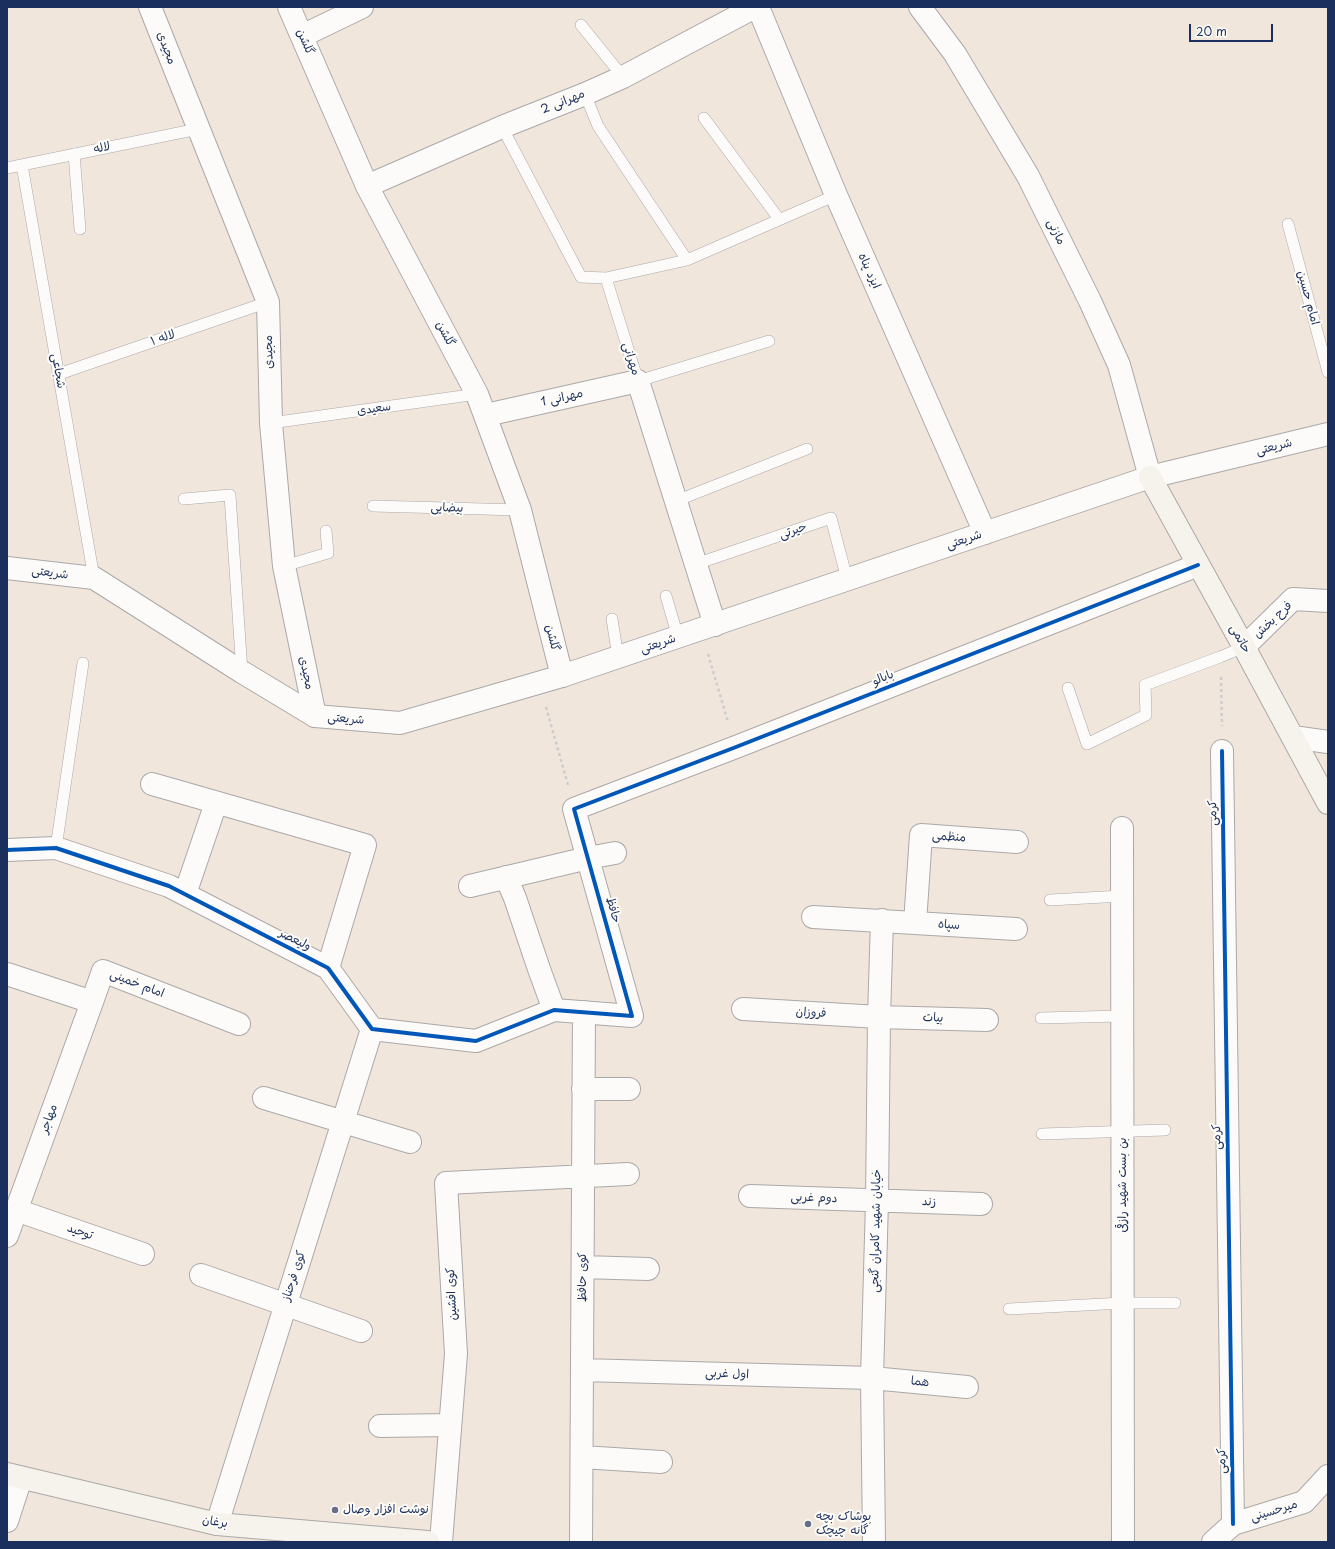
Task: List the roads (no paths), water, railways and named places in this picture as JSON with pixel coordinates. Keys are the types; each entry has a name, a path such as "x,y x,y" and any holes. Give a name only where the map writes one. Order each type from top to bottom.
{"main road":[{"name":"حاتمی","path":"1150,477 1244,646 1328,803"},
{"name":"برغان","path":"14,1476 217,1524 372,1540 428,1542"}],"street":[{"name":"مجیدی","path":"150,7 268,302 271,423 284,566 315,716"},
{"name":"گلشن","path":"289,7 367,186 477,394 486,416 520,510 562,676"},
{"path":"302,36 362,7"},
{"name":"مهرانی 2","path":"367,186 502,126 585,94 623,77 755,7"},
{"name":"ایزد پناه","path":"758,7 836,195 985,533"},
{"name":"مازنی","path":"920,7 955,54 1028,176 1076,274 1120,365 1150,477"},
{"name":"مهرانی 1","path":"486,416 638,381"},
{"name":"مهرانی","path":"638,381 696,564 708,627"},
{"name":"شریعتی","path":"7,568 94,578 242,672 315,716 400,723 562,676 1150,477 1328,434"},
{"name":"بابالو","path":"574,809 736,747 1198,565"},
{"name":"فرح بخش","path":"1244,646 1293,600 1328,601"},
{"path":"1293,738 1328,742"},
{"name":"کرمی","path":"1222,751 1233,1524"},
{"path":"152,784 365,846 328,968"},
{"path":"186,894 216,803"},
{"name":"حافظ","path":"574,809 632,1016 584,1012"},
{"name":"بن بست شهید رازقی","path":"1122,828 1123,1542"},
{"name":"منظمی","path":"915,923 921,835 1016,842"},
{"name":"ولیعصر","path":"7,850 56,848 169,886 186,894 328,968 372,1029"},
{"path":"470,886 588,858 615,854"},
{"path":"506,877 515,898 554,1010"},
{"name":"سپاه","path":"813,918 882,920 1016,929"},
{"name":"خیابان شهید کامران گنجی","path":"874,1542 872,1378 882,920"},
{"name":"امام خمینی","path":"92,1002 103,972 239,1024"},
{"path":"7,974 92,1002"},
{"name":"مهاجر","path":"7,1236 92,1002"},
{"name":"فروزان","path":"743,1009 879,1017"},
{"path":"372,1029 476,1041 554,1010 584,1012"},
{"name":"کوی حافظ","path":"581,1542 584,1012"},
{"name":"بیات","path":"879,1017 987,1020"},
{"name":"کوی فرحناز","path":"217,1524 372,1029"},
{"path":"583,1089 629,1089"},
{"path":"264,1098 410,1142"},
{"path":"583,1176 628,1174"},
{"name":"کوی افشین","path":"441,1542 456,1354 446,1183 583,1176"},
{"name":"دوم غربی","path":"750,1196 877,1201"},
{"name":"زند","path":"877,1201 980,1204"},
{"name":"توحید","path":"16,1210 143,1254"},
{"path":"583,1267 648,1269"},
{"path":"201,1275 361,1331"},
{"name":"اول غربی","path":"582,1370 872,1378"},
{"name":"هما","path":"872,1378 967,1387"},
{"path":"380,1426 450,1425"},
{"path":"582,1457 661,1462"},
{"path":"7,1521 14,1476"},
{"name":"میرحسینی","path":"1233,1524 1304,1502 1328,1476"},
{"path":"1213,1542 1233,1524"}],"lane":[{"path":"581,26 623,77"},
{"path":"585,94 598,126 687,260"},
{"path":"704,118 779,219"},
{"path":"502,126 581,277 606,278 687,260 836,195"},
{"name":"لاله","path":"7,168 198,129"},
{"path":"74,154 80,229"},
{"name":"شجاعی","path":"22,165 94,578"},
{"name":"امام حسین","path":"1288,224 1328,372"},
{"name":"مهرانی","path":"606,278 638,381"},
{"name":"لاله ۱","path":"59,374 268,302"},
{"path":"638,381 769,341"},
{"name":"سعیدی","path":"271,423 477,394"},
{"path":"676,500 807,449"},
{"path":"184,499 230,495 242,672"},
{"name":"بیضایی","path":"373,506 520,510"},
{"name":"حیرتی","path":"696,564 831,518 847,579"},
{"path":"284,566 328,553 326,530"},
{"path":"666,596 678,637"},
{"path":"612,619 618,657"},
{"path":"1068,688 1087,744 1146,715 1145,685 1220,658 1244,646"},
{"path":"56,848 82,663"},
{"path":"1050,900 1122,896"},
{"path":"1040,1018 1122,1016"},
{"path":"1042,1134 1165,1130"},
{"path":"1010,1310 1123,1303 1175,1303"}],"place":[{"name":"نوشت افزار وصال","path":"335,1510"},
{"name":"پوشاک بچه گانه چیچک","path":"808,1524"}]}
